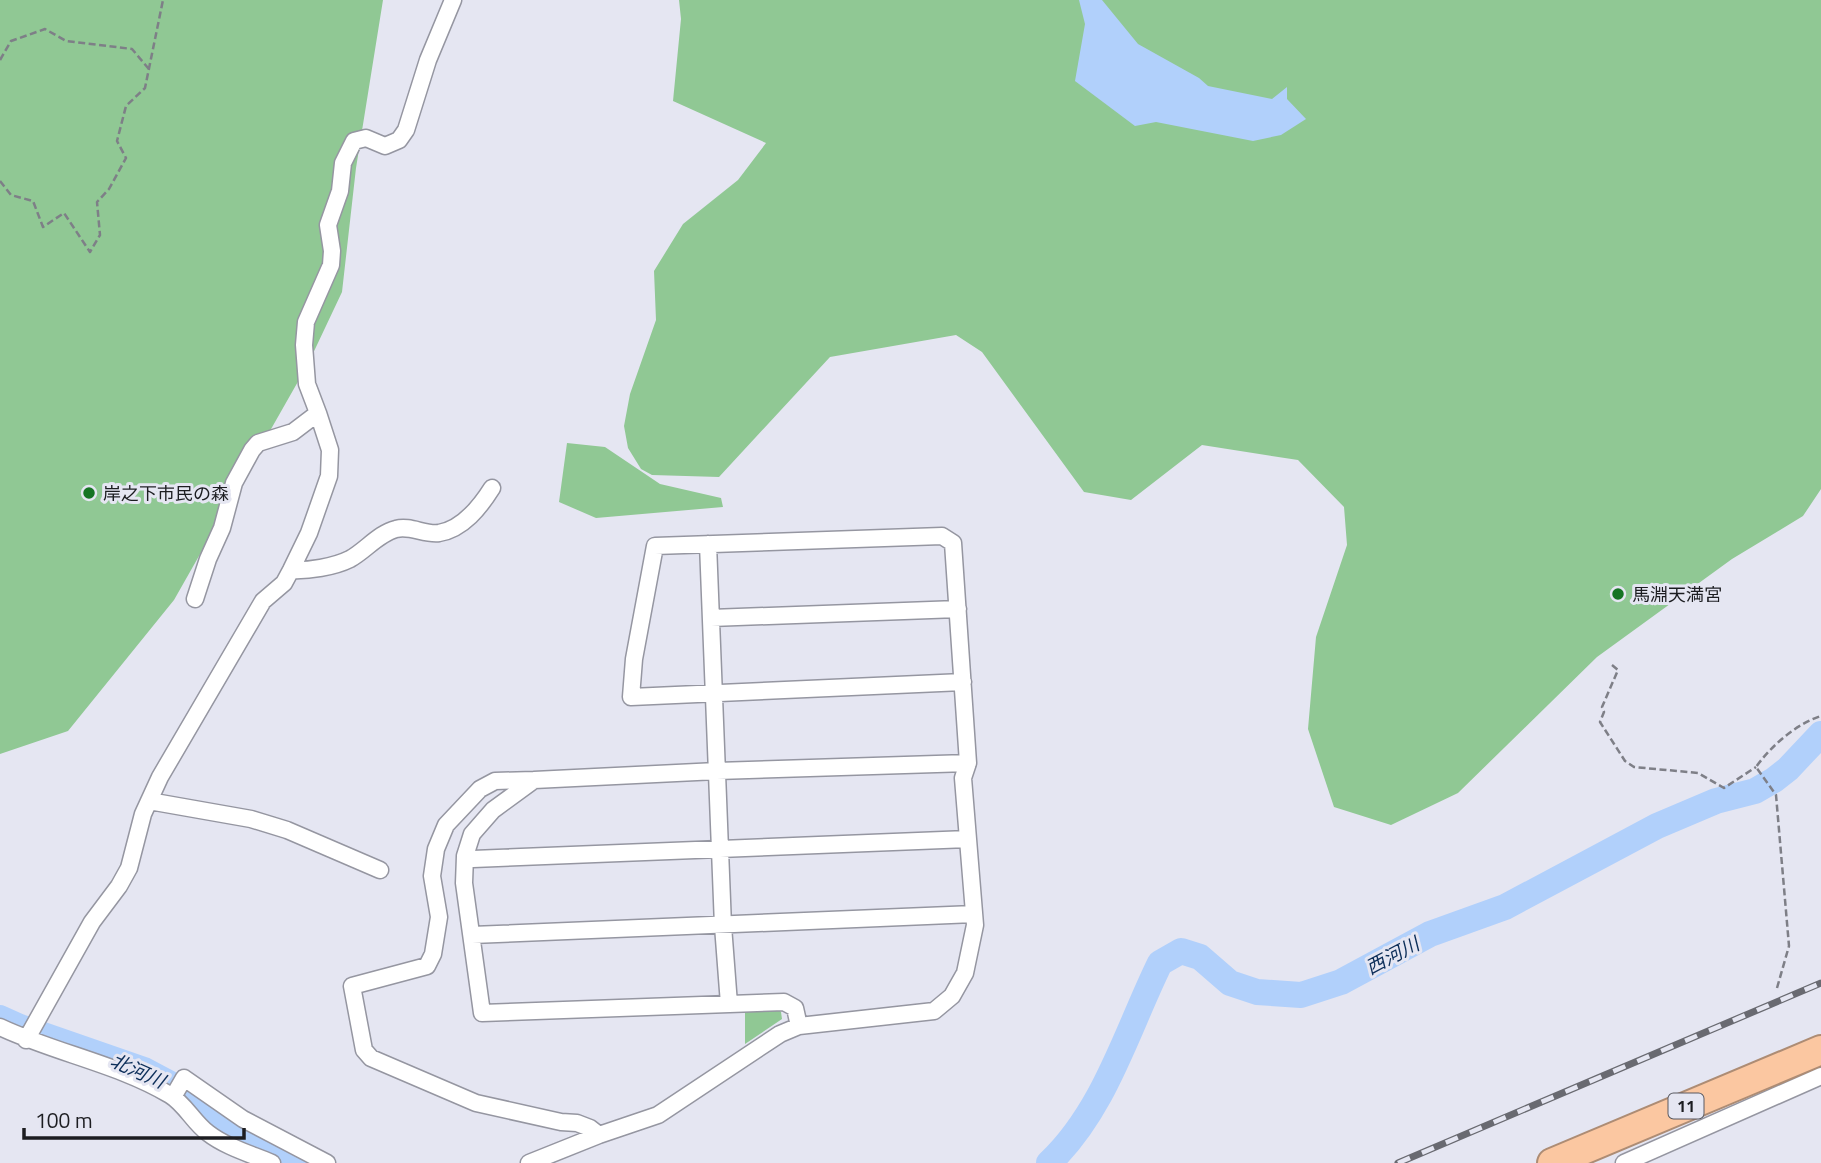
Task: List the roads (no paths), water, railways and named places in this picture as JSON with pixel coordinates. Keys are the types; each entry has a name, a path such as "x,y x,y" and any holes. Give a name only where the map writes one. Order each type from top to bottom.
{"highway":[{"name":"11","path":"1568,1160 1821,1050"}],"street":[{"path":"27,1038 92,922 129,868 149,801 160,777 263,601 284,583 309,533 329,476 330,450 307,384 304,345 306,322 317,291 331,265 328,225 340,191 344,163 354,141 366,138 385,146 398,140 406,130 428,60 453,0"},
{"path":"195,598 222,528 234,483 252,450 258,443 293,432 318,413"},
{"path":"291,570 304,571 349,560 395,529 411,528 439,533 460,524 480,508 492,488"},
{"path":"529,1163 658,1115 780,1034 799,1026 934,1012 951,996 965,974 975,925 963,778 968,763 953,543 942,536 655,546 631,697 962,682"},
{"path":"708,544 723,926 729,1004"},
{"path":"711,618 958,609"},
{"path":"599,1135 577,1123 561,1122 476,1103 371,1058 364,1050 352,986 427,966 433,954 439,917 432,876 436,849 446,825 480,789 495,781 968,763"},
{"path":"534,780 493,810 472,834 466,856 464,883 482,1013 784,1002 795,1008 799,1026"},
{"path":"149,801 251,819 287,830 380,870"},
{"path":"466,856 473,859 968,839"},
{"path":"472,935 974,914"},
{"path":"0,1027 137,1079 177,1090 207,1133 272,1163"},
{"path":"1624,1163 1821,1076"},
{"path":"177,1090 184,1078 243,1119 327,1163"}],"water":[{"path":"1079,0 1102,0 1138,44 1199,78 1208,86 1272,99 1287,87 1287,99 1306,119 1281,135 1253,141 1156,122 1135,126 1075,81 1085,24"}],"waterway":[{"name":"西河川","path":"1049,1163 1068,1142 1100,1094 1160,963 1181,951 1200,957 1230,983 1257,992 1301,995 1341,982 1430,934 1505,907 1657,826 1716,801 1755,791 1788,769 1821,734"},
{"name":"北河川","path":"0,1018 144,1070 191,1095 224,1123 260,1146 302,1163"}],"railway":[{"path":"1398,1163 1821,983"}],"place":[{"name":"岸之下市民の森","path":"89,493"},
{"name":"馬淵天満宮","path":"1618,594"}]}
